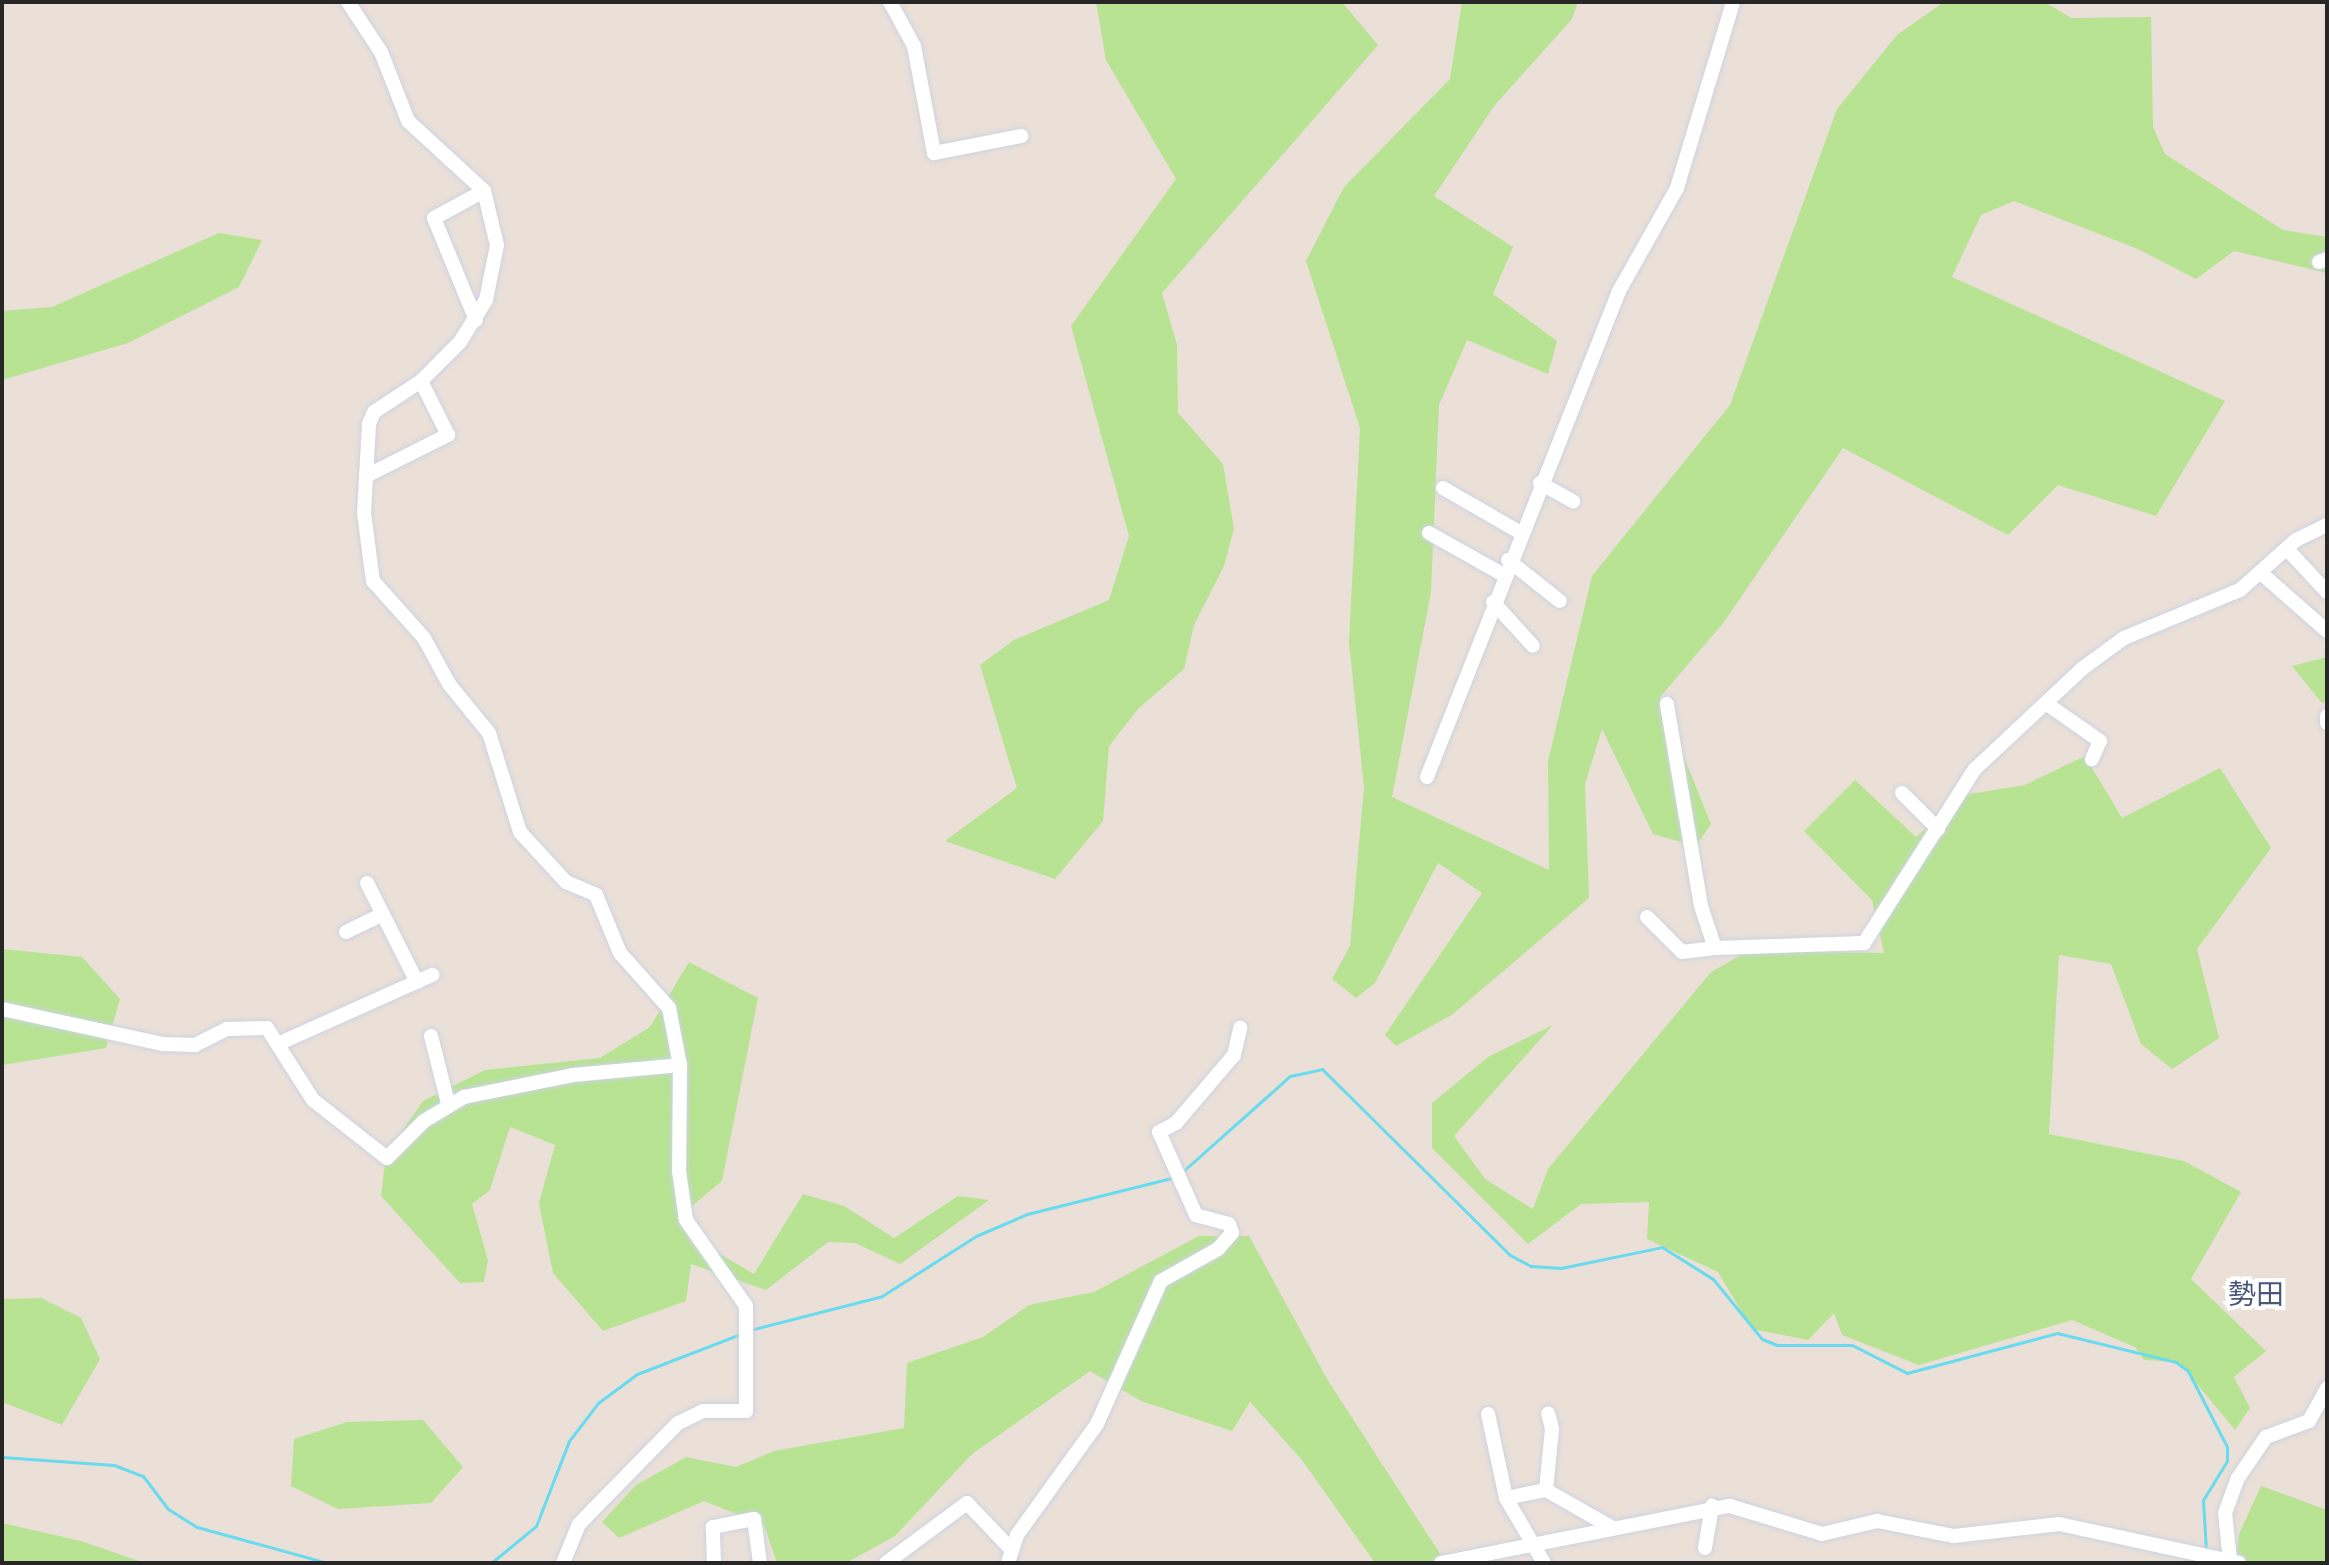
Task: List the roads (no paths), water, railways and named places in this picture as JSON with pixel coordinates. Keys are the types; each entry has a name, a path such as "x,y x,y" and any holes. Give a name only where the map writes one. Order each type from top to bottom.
{"street":[{"path":"348,2 381,52 408,121 484,191 497,245 492,281 476,320 421,381 374,412 366,476 366,554 373,581 424,638 449,684 489,733 520,832 566,882 596,895 620,953 664,1000 680,1065 682,1198 706,1253 744,1297 746,1411 703,1411 678,1423 579,1524 563,1563"},
{"path":"890,2 914,46 934,153 1021,136"},
{"path":"1427,777 1505,567 1619,291 1677,188 1733,2"},
{"path":"476,320 434,218 484,191"},
{"path":"366,476 448,435 421,381"},
{"path":"1540,483 1573,501"},
{"path":"1443,488 1521,533"},
{"path":"1647,917 1682,952 1864,943 1975,769 2124,638 2240,590 2262,574 2287,549 2327,525"},
{"path":"1429,533 1505,567 1560,601"},
{"path":"2287,549 2327,592"},
{"path":"2262,574 2327,631"},
{"path":"1493,602 1533,646"},
{"path":"1667,704 1701,906 1715,948"},
{"path":"2047,704 2100,741 2092,759"},
{"path":"2327,716 2327,723"},
{"path":"1902,793 1938,829"},
{"path":"367,883 417,982"},
{"path":"346,932 383,914"},
{"path":"280,1043 432,975"},
{"path":"2,1009 163,1044 195,1045 227,1029 267,1028 280,1043 313,1100 387,1158 448,1103 573,1075 680,1065"},
{"path":"886,1563 967,1503 1009,1555 1097,1424 1161,1281 1218,1249 1232,1233 1229,1224 1196,1215 1159,1132 1176,1123 1234,1055 1240,1028"},
{"path":"431,1036 448,1103"},
{"path":"1441,1563 1712,1506 1746,1508 1822,1534 1877,1521 1954,1536 2059,1524 2234,1562 2225,1513 2238,1478 2266,1437 2309,1421 2327,1388"},
{"path":"1546,1490 1548,1413"},
{"path":"1488,1414 1506,1498 1537,1543 1544,1563"},
{"path":"1506,1498 1546,1490 1611,1527"},
{"path":"1705,1548 1712,1506"},
{"path":"714,1563 713,1527 754,1519 760,1563"}],"waterway":[{"path":"1181,1173 1290,1076 1322,1069 1510,1255 1531,1266 1561,1268 1662,1247 1713,1279 1762,1339 1777,1345 1852,1345 1907,1373 2057,1333 2176,1362 2188,1371 2227,1447 2227,1461 2203,1500 2206,1551"},
{"path":"750,1330 882,1296 976,1236 1027,1214 1175,1177"},
{"path":"491,1563 536,1526 569,1441 598,1403 637,1374 743,1333"},
{"path":"2,1457 114,1465 143,1476 168,1509 197,1527 328,1563"}],"district":[{"name":"勢田","path":"2256,1294"}]}
